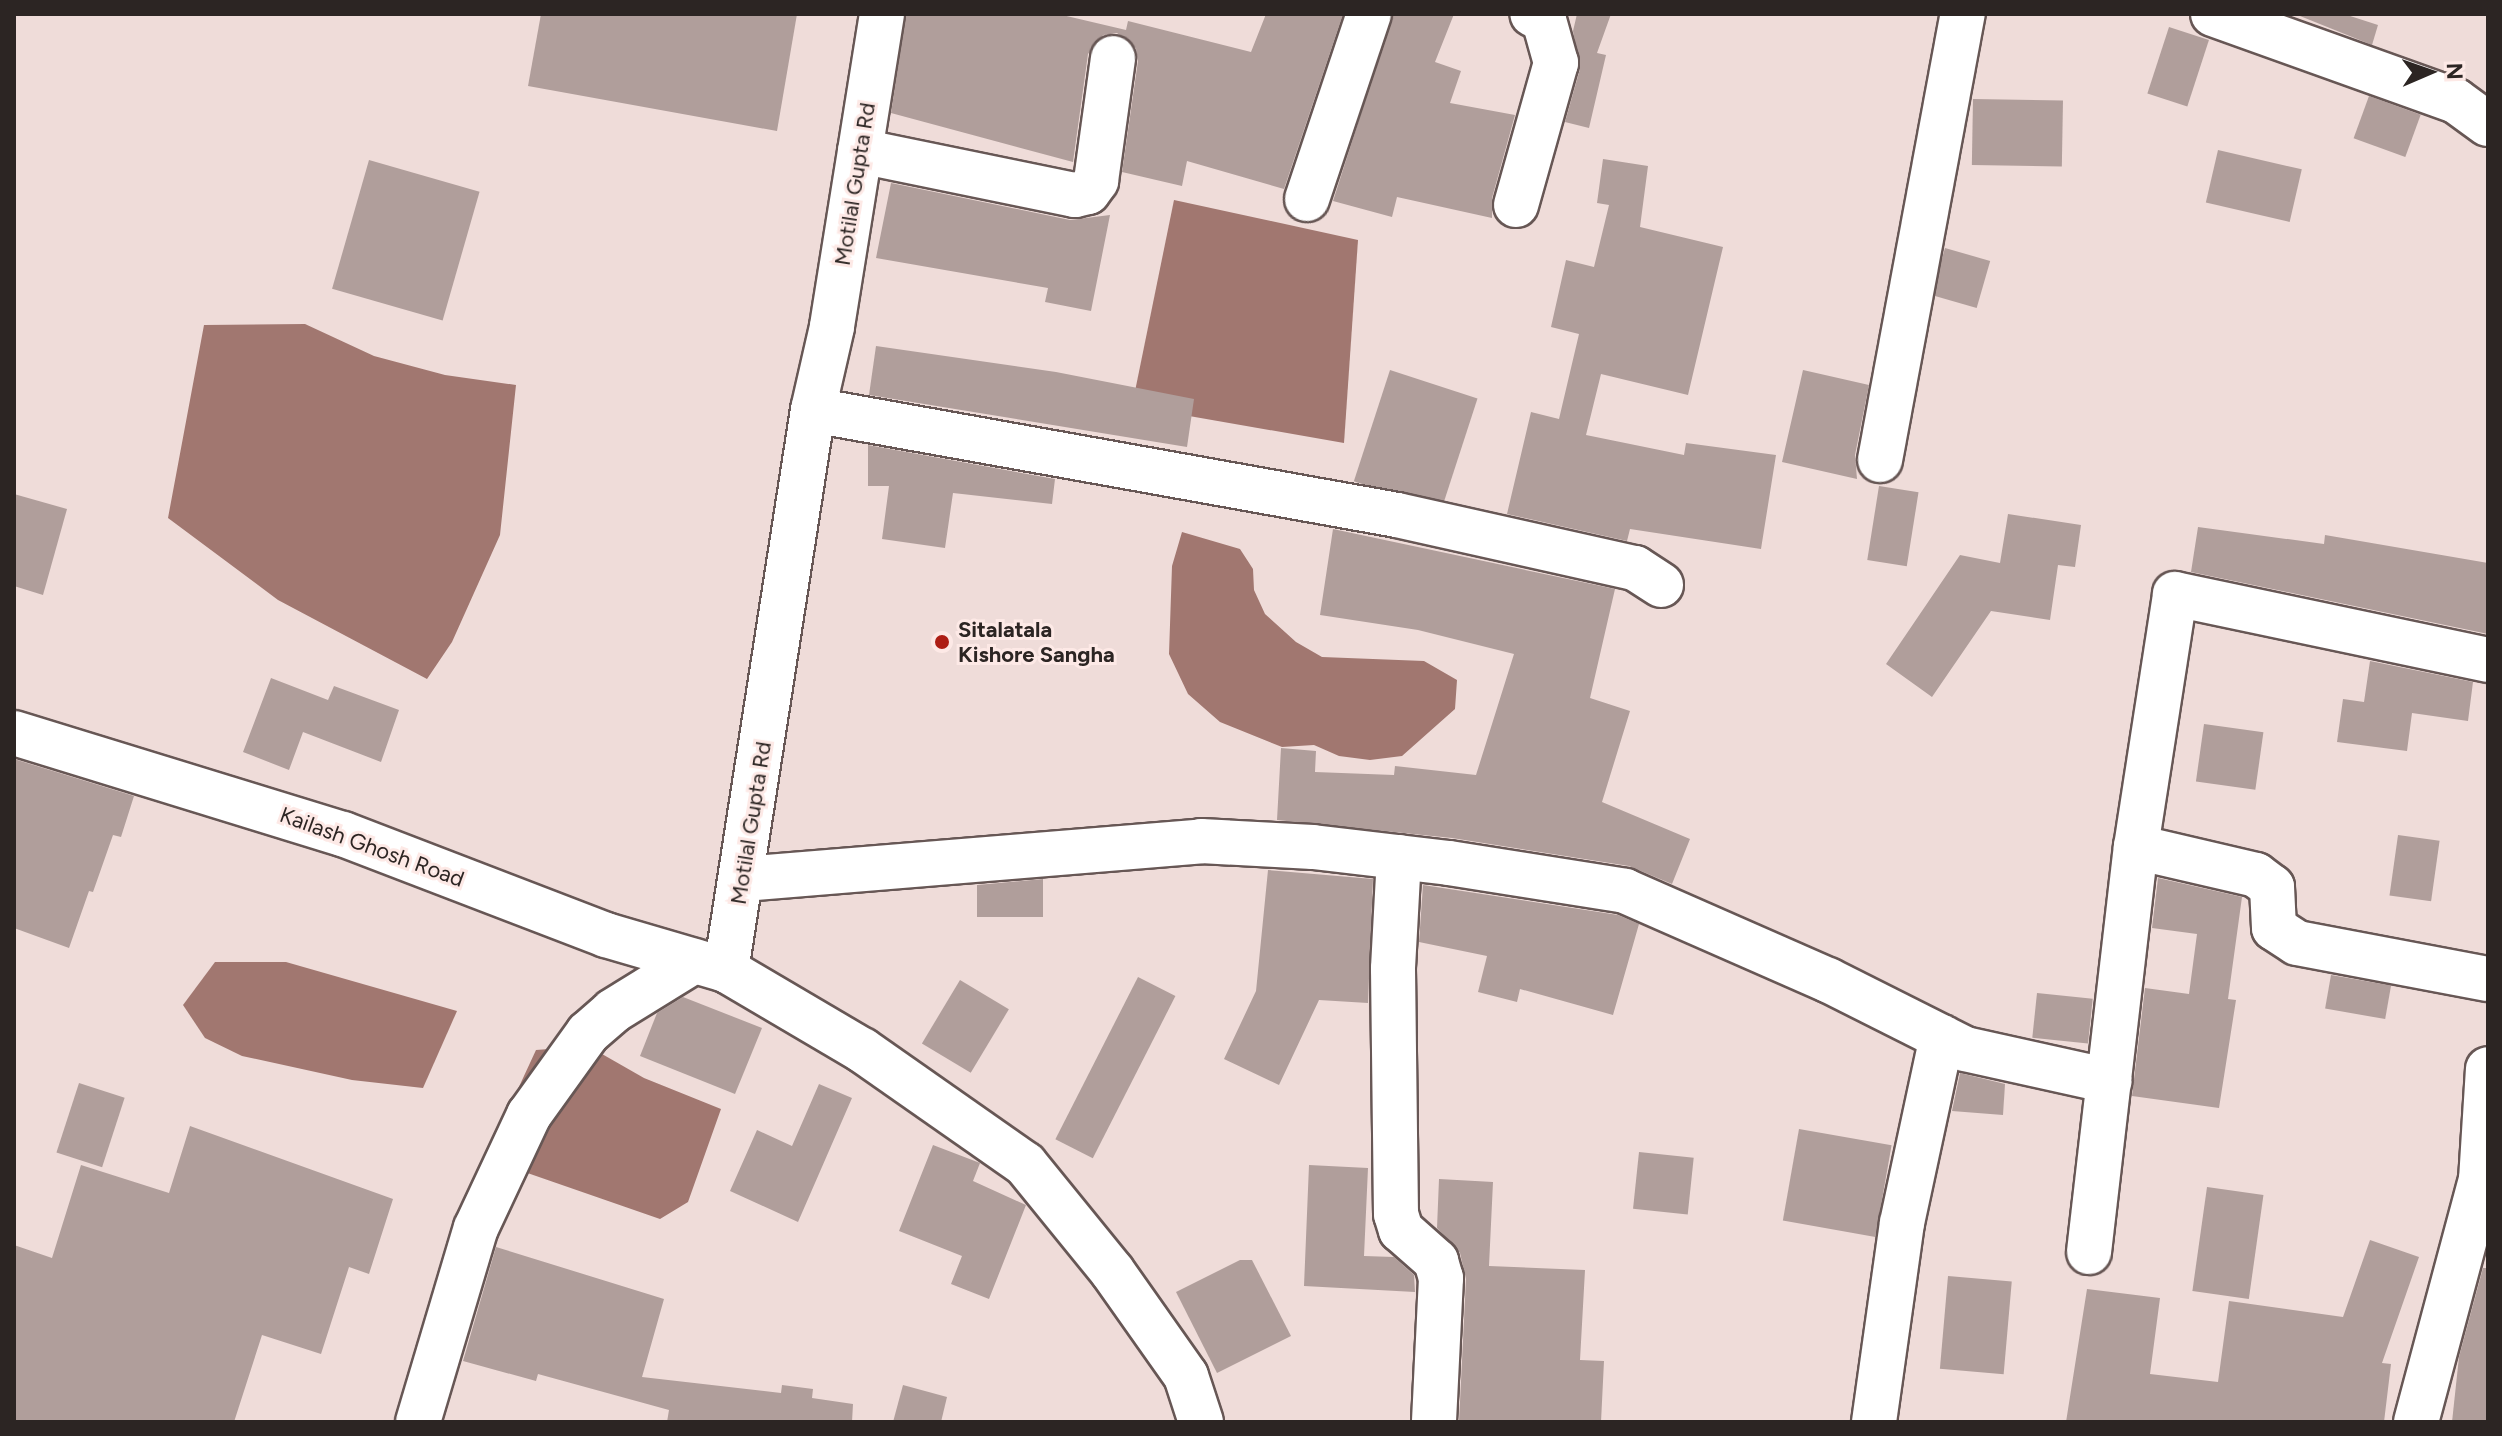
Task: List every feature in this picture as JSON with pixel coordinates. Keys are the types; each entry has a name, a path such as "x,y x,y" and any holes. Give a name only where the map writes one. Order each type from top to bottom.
{"street":[{"name":"Motilal Gupta Rd","path":"710,966 743,879 813,410 882,14"},
{"path":"1307,199 1369,14"},
{"path":"1516,205 1556,63 1544,20 1532,14"},
{"path":"1880,460 1963,14"},
{"path":"2213,14 2456,101 2488,124"},
{"path":"860,151 1075,195 1088,192 1096,181 1113,58"},
{"path":"813,410 1397,515 1635,568 1661,585"},
{"path":"2089,1252 2136,847 2175,594 2488,660"},
{"name":"Kailash Ghosh Road","path":"14,733 343,834 606,935 710,966"},
{"path":"743,879 1201,841 1399,857 1625,891 1828,980 1965,1049 2109,1081"},
{"path":"2136,847 2256,875 2272,887 2274,928 2297,943 2488,979"},
{"path":"1399,857 1393,1167 1401,1230 1436,1261 1441,1278 1434,1422"},
{"path":"418,1422 476,1228 529,1115 588,1033 613,1011 710,966 862,1050 1025,1164 1112,1271 1186,1376 1201,1422"},
{"path":"1874,1422 1902,1223 1942,1037"},
{"path":"2416,1422 2481,1180 2488,1069"}],"shaded area":[{"path":"1174,200 1358,240 1344,443 1132,406"},
{"path":"305,324 374,356 445,375 516,385 500,535 452,642 427,679 278,600 168,518 204,325"},
{"path":"1182,532 1240,549 1253,569 1254,590 1265,614 1296,642 1322,657 1424,661 1457,680 1455,709 1402,756 1370,760 1339,756 1314,745 1282,747 1220,722 1188,694 1169,654 1172,566"},
{"path":"215,962 286,962 457,1011 423,1088 352,1080 242,1056 205,1038 183,1005"},
{"path":"588,1046 644,1078 721,1109 688,1202 660,1219 507,1166 505,1117 536,1050"}],"building":[{"path":"541,14 797,14 777,131 528,86"},
{"path":"906,14 1058,14 1126,30 1128,21 1251,52 1266,14 1343,14 1284,189 1187,161 1182,186 1122,172 1138,61 1136,48 1117,33 1103,35 1088,54 1073,162 891,113"},
{"path":"1393,14 1454,14 1435,62 1461,71 1450,103 1515,115 1492,198 1492,218 1397,197 1392,217 1333,201"},
{"path":"1577,14 1611,14 1597,53 1606,55 1589,128 1565,122 1580,69 1573,31"},
{"path":"2295,14 2344,14 2378,25 2372,45"},
{"path":"2169,27 2209,40 2187,107 2147,94"},
{"path":"2369,96 2421,115 2405,157 2354,138"},
{"path":"1973,99 2063,101 2062,167 1972,165"},
{"path":"2218,150 2302,169 2290,222 2206,203"},
{"path":"1603,159 1648,166 1640,227 1723,247 1688,395 1601,374 1586,435 1684,455 1686,443 1776,455 1761,549 1630,529 1627,541 1507,514 1531,412 1559,419 1579,334 1551,327 1566,260 1594,267 1609,205 1597,203"},
{"path":"369,160 480,192 443,321 332,289"},
{"path":"891,183 1070,220 1110,215 1091,311 1045,302 1048,288 876,258"},
{"path":"1945,248 1990,261 1977,308 1931,295"},
{"path":"876,346 1056,372 1194,399 1187,447 869,395"},
{"path":"1390,370 1477,398 1441,510 1354,481"},
{"path":"1803,370 1869,385 1855,455 1857,479 1782,462"},
{"path":"868,445 1055,479 1052,504 953,493 945,548 882,539 889,486 868,486"},
{"path":"1879,486 1919,492 1907,566 1867,560"},
{"path":"14,494 67,509 43,595 14,586"},
{"path":"2008,514 2081,525 2075,567 2058,565 2050,620 1991,611 1932,697 1886,664 1960,555 2000,563"},
{"path":"2198,527 2324,544 2325,535 2488,563 2488,634 2191,572"},
{"path":"1333,529 1615,589 1590,698 1630,711 1602,802 1690,839 1672,884 1629,866 1452,838 1277,820 1281,748 1316,751 1315,772 1394,775 1395,766 1476,775 1514,654 1418,630 1320,615"},
{"path":"2370,661 2473,682 2468,721 2412,713 2407,751 2337,742 2343,699 2364,702"},
{"path":"271,678 328,700 334,686 399,710 381,762 303,732 289,770 243,752"},
{"path":"2204,724 2263,732 2255,790 2196,781"},
{"path":"14,759 134,796 121,837 113,835 69,948 14,928"},
{"path":"2398,835 2440,841 2431,901 2390,895"},
{"path":"1268,870 1373,879 1368,1003 1319,1000 1279,1085 1224,1059 1256,991"},
{"path":"2158,878 2242,897 2228,999 2236,1000 2219,1108 2132,1096 2145,988 2189,994 2197,934 2152,928"},
{"path":"1043,879 1043,917 977,917 977,885"},
{"path":"1423,885 1618,915 1639,924 1613,1015 1520,989 1517,1002 1478,992 1487,956 1419,942"},
{"path":"2331,975 2391,986 2385,1019 2325,1008"},
{"path":"1138,977 1175,996 1093,1158 1055,1139"},
{"path":"960,980 1009,1009 971,1073 922,1043"},
{"path":"2037,993 2093,999 2088,1044 2032,1038"},
{"path":"683,997 762,1028 735,1094 640,1056 657,1013"},
{"path":"1960,1073 2005,1084 2003,1115 1952,1111"},
{"path":"79,1083 125,1098 102,1167 56,1152"},
{"path":"819,1084 852,1098 798,1222 730,1191 757,1130 792,1146"},
{"path":"190,1126 393,1199 369,1274 349,1267 321,1354 262,1335 234,1422 14,1422 14,1245 52,1258 81,1165 169,1193"},
{"path":"1799,1129 1892,1145 1875,1237 1783,1221"},
{"path":"933,1145 980,1163 973,1181 1026,1205 989,1299 951,1284 962,1256 899,1231"},
{"path":"1639,1152 1694,1158 1688,1214 1633,1209"},
{"path":"1309,1165 1368,1168 1364,1256 1394,1257 1414,1275 1415,1292 1304,1286"},
{"path":"1439,1179 1493,1182 1489,1266 1585,1270 1580,1360 1604,1361 1601,1422 1459,1422 1466,1279 1460,1253 1437,1228"},
{"path":"2207,1187 2263,1195 2249,1299 2192,1291"},
{"path":"2370,1240 2419,1257 2382,1363 2391,1364 2384,1422 2066,1422 2087,1289 2160,1298 2150,1374 2218,1382 2229,1301 2343,1317"},
{"path":"496,1247 664,1299 642,1377 781,1393 782,1385 813,1389 812,1398 853,1404 852,1422 667,1422 669,1410 538,1374 536,1381 463,1361"},
{"path":"1240,1260 1252,1260 1291,1336 1217,1373 1176,1292"},
{"path":"2483,1268 2488,1268 2488,1422 2452,1422 2459,1357"},
{"path":"1948,1276 2012,1282 2004,1374 1940,1369"},
{"path":"903,1385 947,1397 941,1422 893,1422"}],"place":[{"name":"Sitalatala Kishore Sangha","path":"942,642"}]}
